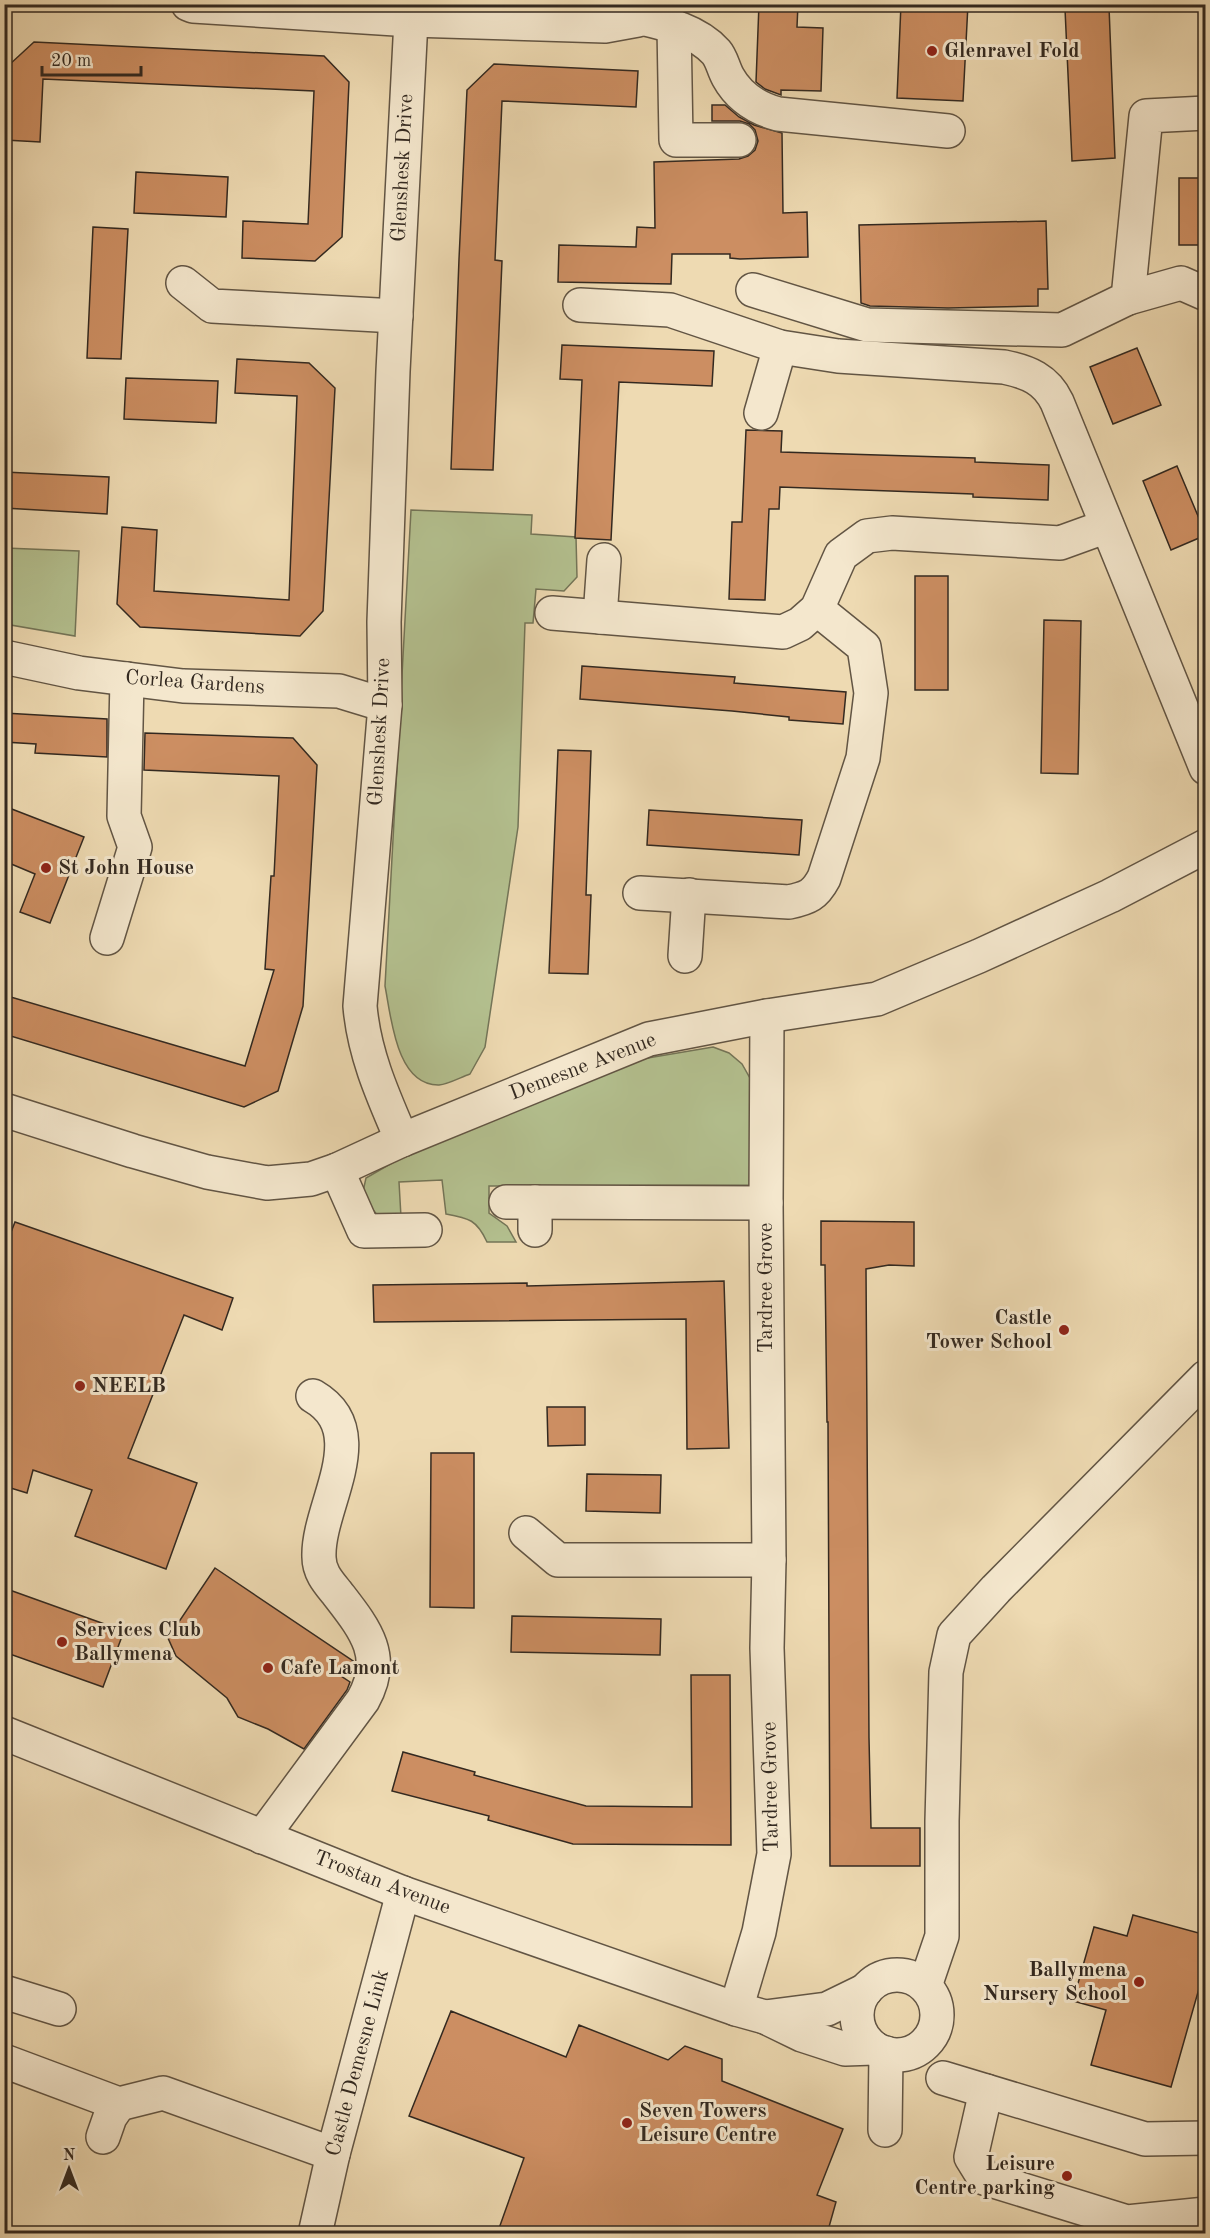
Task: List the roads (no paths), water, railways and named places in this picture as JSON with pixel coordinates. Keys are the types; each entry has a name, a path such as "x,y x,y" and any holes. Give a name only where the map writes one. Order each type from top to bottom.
{"street":[{"path":"188,4 411,20 605,26 638,20 643,11 705,42 718,54 736,89 758,109 778,114 948,131"},
{"name":"Glenshesk Drive","path":"402,1140 366,1048 360,1006 385,705 384,622 411,20"},
{"path":"675,26 676,140 739,140"},
{"path":"1128,298 1146,116 1206,113"},
{"path":"183,283 212,306 396,316"},
{"path":"753,290 867,326 1050,330 1062,330 1128,298 1181,283 1206,294"},
{"path":"580,306 670,310 780,346 838,356 1004,367 1032,375 1051,390 1058,402 1206,768"},
{"path":"761,412 780,346"},
{"path":"552,613 783,632 800,624 817,609 841,555 867,536 892,533 1060,543 1107,526"},
{"path":"600,617 604,560"},
{"path":"640,894 789,902 816,892 824,878 863,758 871,693 864,647 817,609"},
{"name":"Corlea Gardens","path":"4,657 69,671 183,686 339,691 385,705"},
{"path":"106,938 135,847 124,816 127,679"},
{"name":"Demesne Avenue","path":"4,1110 207,1172 267,1183 311,1179 649,1039 767,1016 877,999 979,956 1110,896 1206,846"},
{"path":"685,956 689,895"},
{"name":"Tardree Grove","path":"750,2013 759,1932 774,1854 767,1648 769,1560 767,1016"},
{"path":"337,1170 364,1231 425,1230"},
{"path":"526,1212 766,1203"},
{"path":"925,1986 942,1936 946,1672 954,1635 996,1589 1206,1377"},
{"path":"262,1837 363,1700 369,1689 374,1670 372,1651 362,1625 325,1578 320,1567 321,1538 339,1469 341,1443 336,1417 332,1410 313,1396"},
{"path":"526,1533 558,1560 769,1560"},
{"name":"Trostan Avenue","path":"4,1733 402,1893 750,2013 802,2035 845,2049 891,2051"},
{"name":"Castle Demesne Link","path":"315,2234 333,2154 402,1893"},
{"path":"891,2051 924,2045 932,2035 937,2022 937,2009 933,1996 914,1978 901,1975 888,1976 875,1981 866,1990 857,2014 859,2027 865,2038 983,2100 1145,2139 1206,2138"},
{"name":"Trostan Avenue","path":"750,2013 827,2008 866,1990"},
{"path":"4,1992 59,2009"},
{"path":"885,2130 891,2051"},
{"path":"4,2061 119,2104 163,2093 333,2154"},
{"path":"983,2100 971,2157 984,2178 1127,2222 1206,2214"},
{"path":"103,2137 110,2117 119,2104"}],"place":[{"name":"Glenravel Fold","path":"932,51"},
{"name":"St John House","path":"46,868"},
{"name":"Castle Tower School","path":"1064,1330"},
{"name":"NEELB","path":"80,1386"},
{"name":"Services Club Ballymena","path":"62,1642"},
{"name":"Cafe Lamont","path":"268,1668"},
{"name":"Ballymena Nursery School","path":"1139,1982"},
{"name":"Seven Towers Leisure Centre","path":"627,2123"},
{"name":"Leisure Centre parking","path":"1067,2176"}]}
